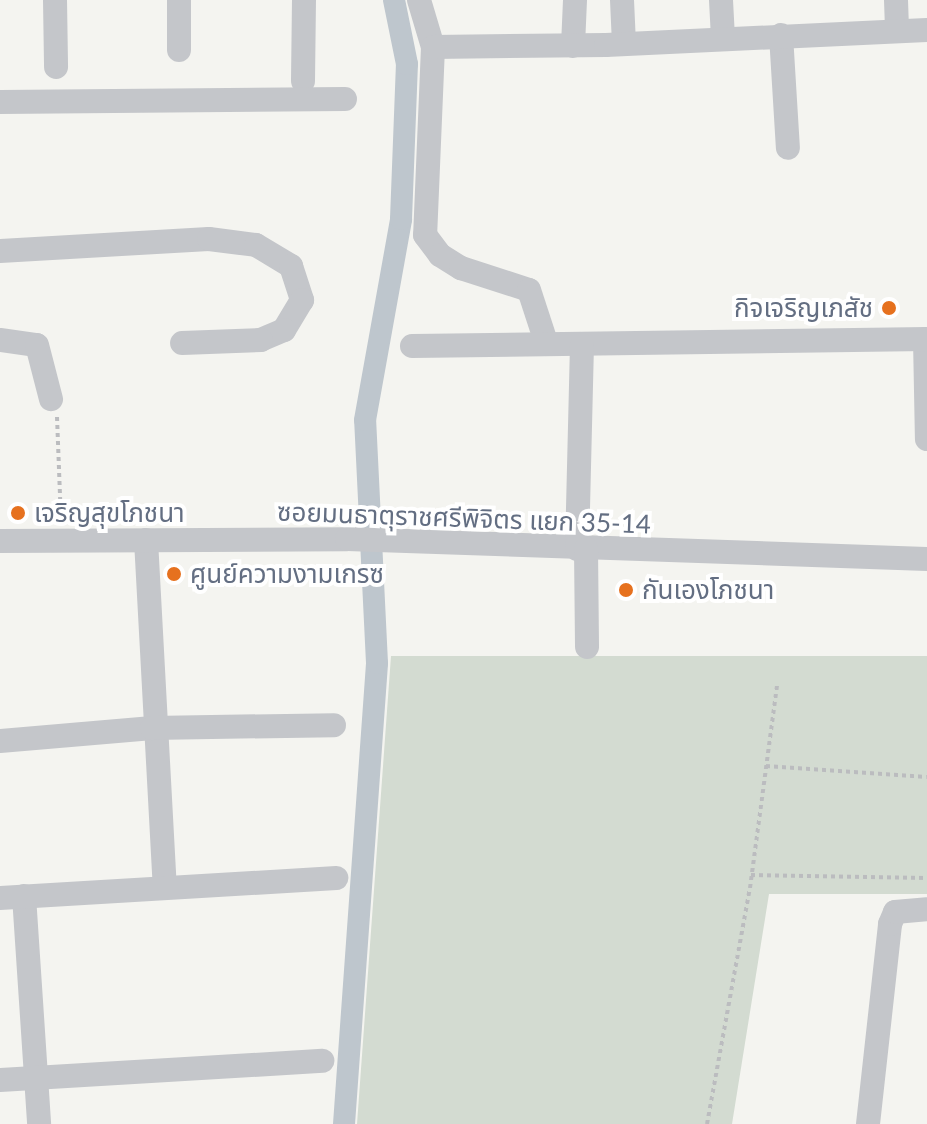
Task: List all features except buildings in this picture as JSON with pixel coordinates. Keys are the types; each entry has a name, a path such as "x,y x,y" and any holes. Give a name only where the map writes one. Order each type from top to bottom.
{"street":[{"path":"55,0 56,67"},
{"path":"179,0 179,50"},
{"path":"303,81 304,0"},
{"path":"419,0 433,47 425,235 440,255 461,268 529,290 546,342"},
{"path":"573,46 575,0"},
{"path":"622,0 624,44"},
{"path":"721,0 723,39"},
{"path":"896,0 897,31"},
{"path":"433,47 573,46 927,30"},
{"path":"781,35 788,148"},
{"path":"0,102 345,99"},
{"path":"0,251 209,239 256,245 291,266 302,300 284,330 261,340 182,343"},
{"path":"412,346 926,339 927,439"},
{"path":"0,340 37,345 54,402"},
{"path":"582,345 582,549 587,647"},
{"name":"ซอยมนธาตุราชศรีพิจิตร แยก 35-14","path":"0,541 347,539 927,559"},
{"path":"146,540 152,728 165,886"},
{"path":"0,741 152,728 334,725"},
{"path":"39,1124 37,1077 12,897 336,878"},
{"path":"868,1124 890,924 895,912 927,909"},
{"path":"0,1080 322,1061"}],"path":[{"path":"54,402 62,541"},
{"path":"707,1124 751,875 777,685"},
{"path":"766,766 927,777"},
{"path":"751,875 927,878"}],"shaded area":[{"path":"391,656 927,656 927,894 769,894 732,1124 357,1124"}],"waterway":[{"path":"344,1124 377,663 365,420 401,219 407,64 394,0"}],"place":[{"name":"กิจเจริญเภสัช","path":"889,308"},
{"name":"เจริญสุขโภชนา","path":"18,513"},
{"name":"ศูนย์ความงามเกรซ","path":"174,574"},
{"name":"กันเองโภชนา","path":"626,590"}]}
